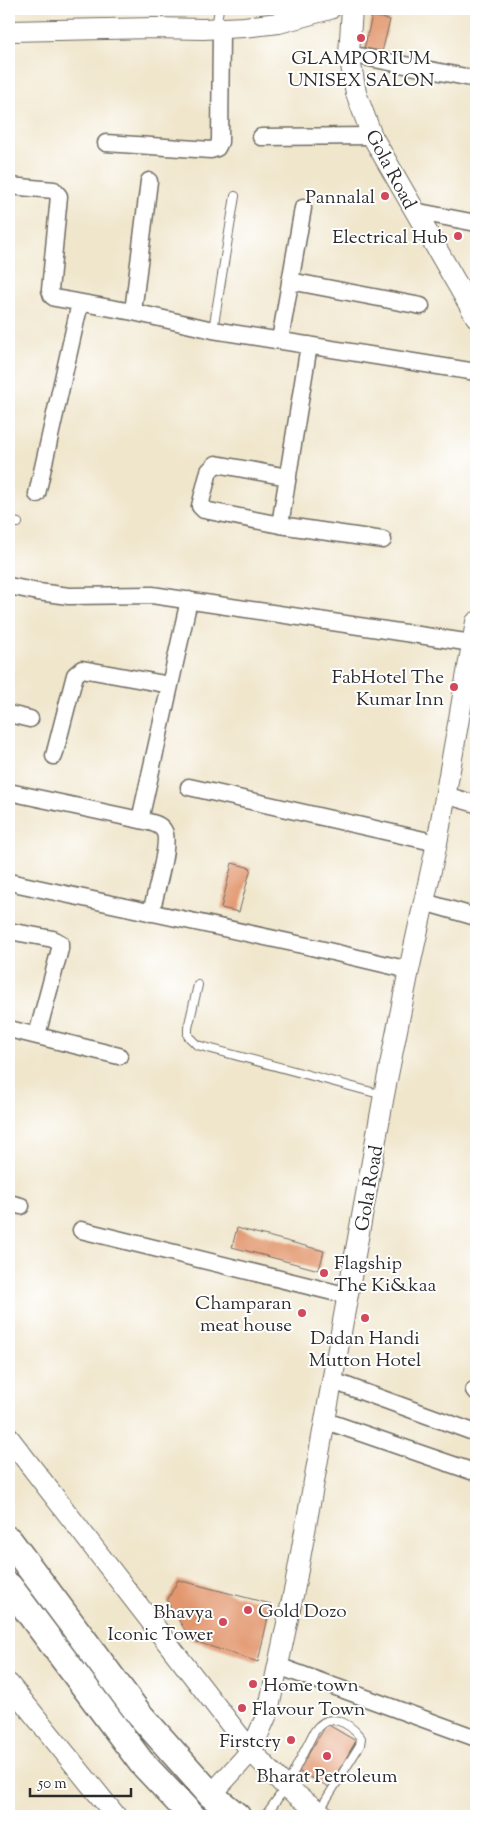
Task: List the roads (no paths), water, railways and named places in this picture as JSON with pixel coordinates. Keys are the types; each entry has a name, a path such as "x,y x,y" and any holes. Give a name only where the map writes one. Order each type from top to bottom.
{"highway":[{"path":"9,1540 139,1714 211,1796 237,1816"},
{"path":"9,1586 141,1762 192,1816"}],"street":[{"path":"9,31 219,22 278,23 330,9"},
{"name":"Gola Road","path":"352,9 349,54 356,93 372,136 414,211 473,306"},
{"path":"106,143 211,150 217,148 220,142 219,22"},
{"path":"349,54 476,79"},
{"path":"261,137 372,136"},
{"path":"133,312 149,181"},
{"path":"9,186 48,189 58,192 59,202 50,293 55,298 133,312 213,330 476,372"},
{"path":"280,340 303,208"},
{"path":"414,211 476,223"},
{"path":"290,281 421,306"},
{"path":"37,494 80,303"},
{"path":"280,525 309,345"},
{"path":"288,477 216,464 209,471 200,506 204,510 280,525 383,540"},
{"path":"9,586 69,596 137,594 189,600 472,643"},
{"path":"140,820 189,600"},
{"name":"Gola Road","path":"211,1796 251,1751 268,1712 296,1586 384,1096 408,970 437,843 476,622"},
{"path":"54,756 75,674 82,670 170,685"},
{"path":"9,714 30,719"},
{"path":"189,787 437,843"},
{"path":"9,792 140,820 159,826 166,834 165,849 150,913"},
{"path":"444,795 476,804"},
{"path":"9,882 307,946 408,970"},
{"path":"424,902 476,917"},
{"path":"9,931 53,939 60,943 37,1035"},
{"path":"9,1029 120,1056"},
{"path":"82,1230 349,1296"},
{"path":"333,1381 476,1433"},
{"path":"326,1421 471,1471 476,1467"},
{"path":"9,1438 251,1751 286,1787 322,1814"},
{"path":"278,1666 476,1738"},
{"path":"9,1684 116,1816"}],"lane":[{"path":"213,330 235,196"},
{"path":"9,521 18,522"},
{"path":"198,985 188,1028 188,1036 197,1046 384,1096"},
{"path":"264,1816 286,1787 320,1723 328,1719 338,1721 354,1729 361,1738 360,1745 322,1814"}],"place":[{"name":"GLAMPORIUM UNISEX SALON","path":"361,38"},
{"name":"Pannalal","path":"385,196"},
{"name":"Electrical Hub","path":"458,236"},
{"name":"FabHotel The Kumar Inn","path":"454,687"},
{"name":"Flagship The Ki&kaa","path":"324,1273"},
{"name":"Champaran meat house","path":"302,1313"},
{"name":"Dadan Handi Mutton Hotel","path":"365,1318"},
{"name":"Gold Dozo","path":"248,1610"},
{"name":"Bhavya Iconic Tower","path":"223,1622"},
{"name":"Home town","path":"253,1684"},
{"name":"Flavour Town","path":"242,1708"},
{"name":"Firstcry","path":"291,1740"},
{"name":"Bharat Petroleum","path":"327,1756"}]}
